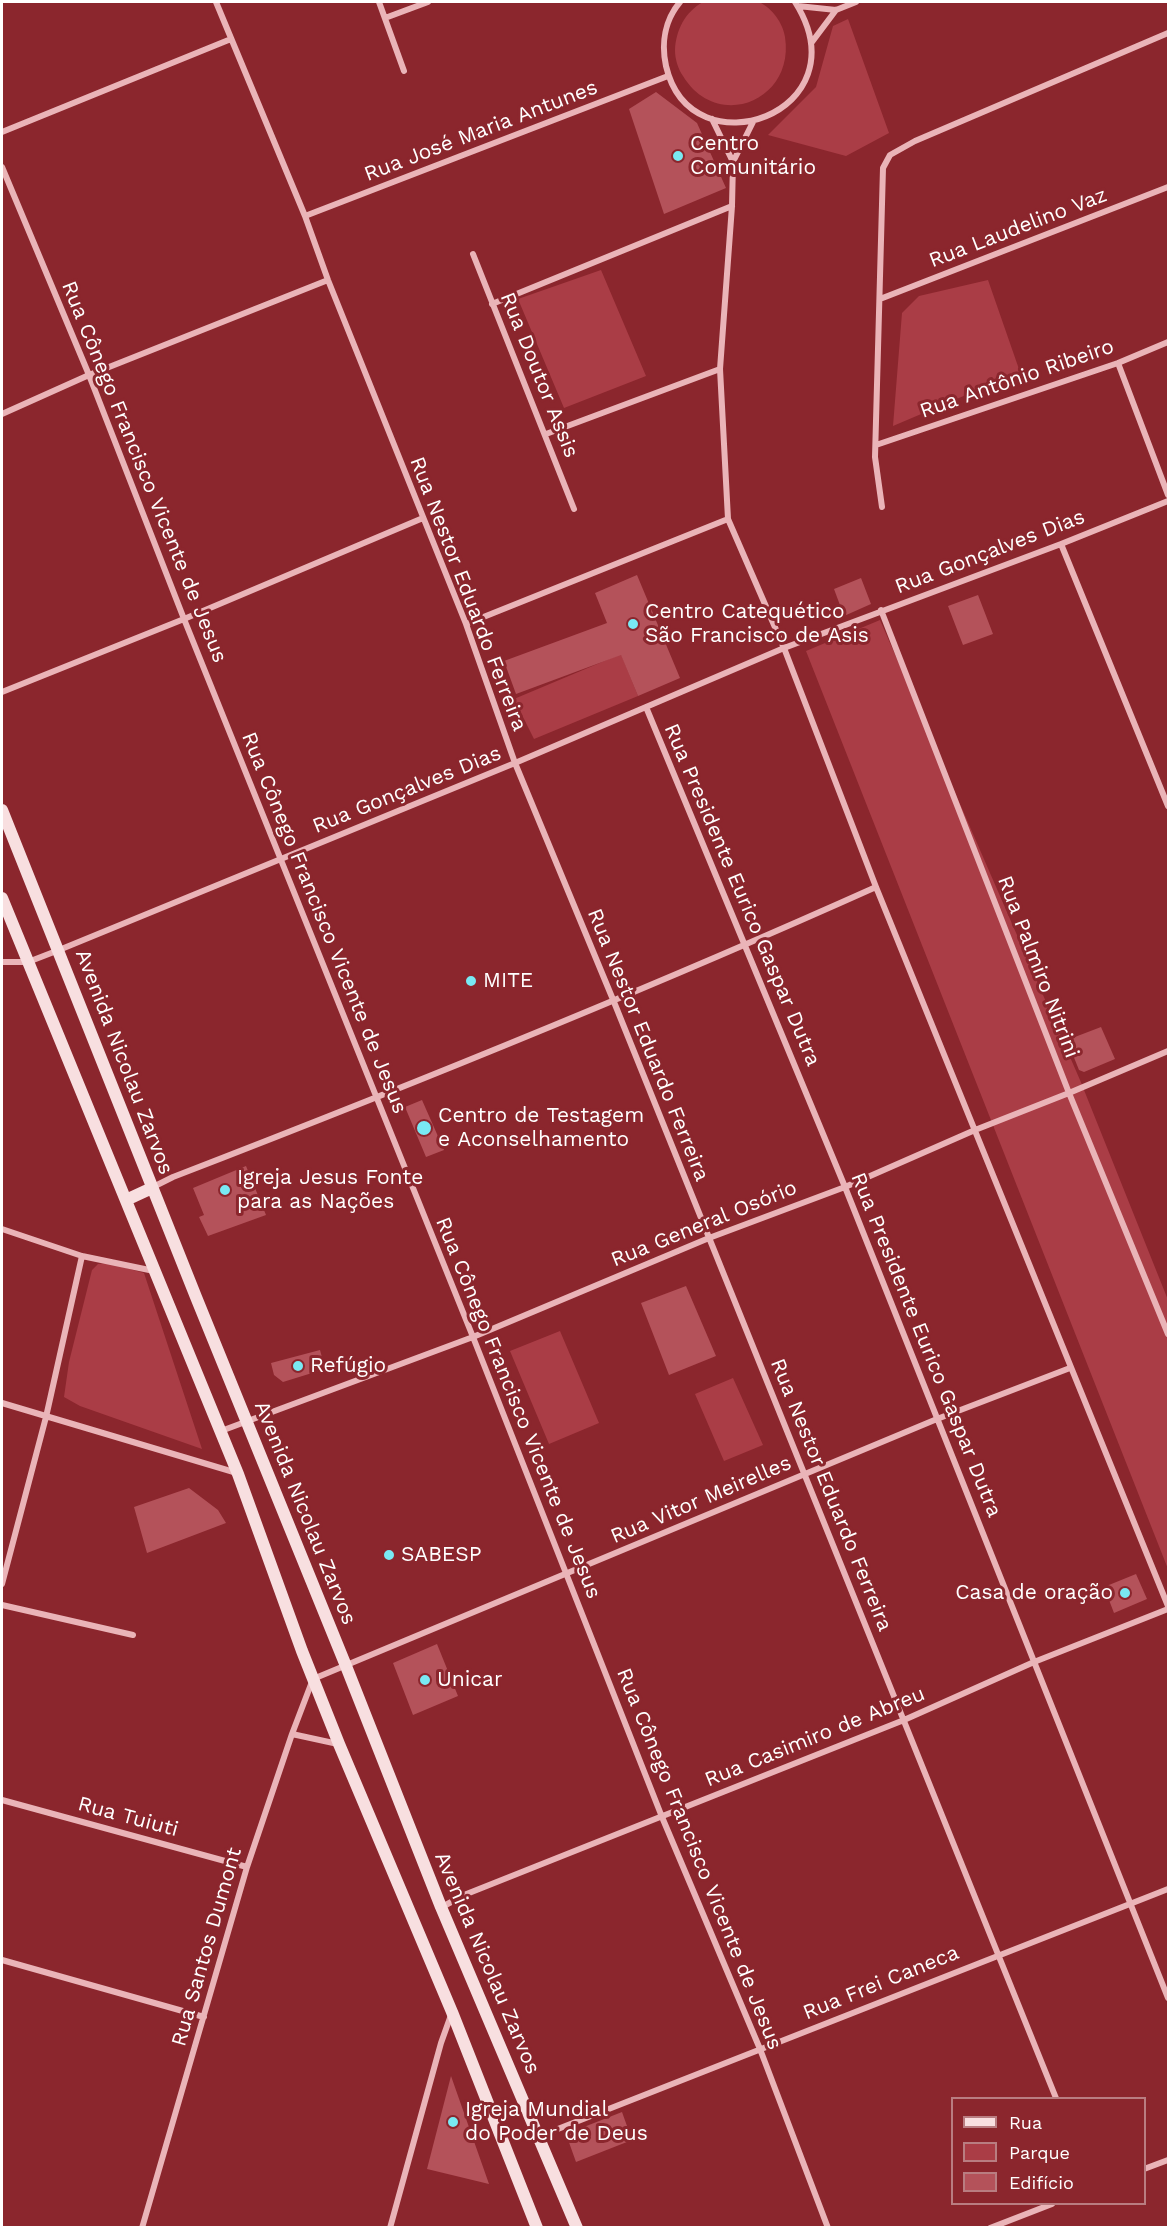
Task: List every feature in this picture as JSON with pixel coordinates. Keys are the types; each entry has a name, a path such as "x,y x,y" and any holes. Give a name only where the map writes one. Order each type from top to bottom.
{"main road":[{"name":"Avenida Nicolau Zarvos","path":"2,810 441,1907 540,2136 577,2228"},
{"path":"2,898 238,1473 313,1679 452,2012 537,2228"},
{"path":"126,1200 152,1188"}],"street":[{"name":"Rua Nestor Eduardo Ferreira","path":"216,2 305,216 328,280 466,624 514,763 614,1002 1056,2097"},
{"path":"379,2 404,71"},
{"path":"385,18 428,2"},
{"path":"680,2 665,31 663,54 668,76 679,94 693,109 712,119 732,123 753,122 774,114 791,101 803,84 811,64 812,42 807,21 797,4"},
{"path":"797,4 836,10 856,2"},
{"path":"812,42 836,10"},
{"path":"882,507 875,457 883,168 890,155 926,136 1168,33"},
{"path":"2,132 231,39"},
{"name":"Rua José Maria Antunes","path":"305,216 668,76"},
{"path":"712,119 733,162"},
{"path":"753,122 733,162 720,369 728,519 784,648 876,887 1168,1607"},
{"name":"Rua Cônego Francisco Vicente de Jesus","path":"2,167 89,375 184,619 473,1337 662,1817 760,2049 828,2228"},
{"name":"Rua Laudelino Vaz","path":"879,300 1168,187"},
{"path":"492,304 732,206"},
{"name":"Rua Doutor Assis","path":"473,254 574,509"},
{"path":"2,414 89,375 328,280"},
{"name":"Rua Antônio Ribeiro","path":"876,445 1118,363 1168,342"},
{"path":"1118,363 1168,495"},
{"path":"546,434 720,369"},
{"name":"Rua Gonçalves Dias","path":"28,962 514,763 784,648 1061,544 1168,501"},
{"path":"2,692 184,619 423,518"},
{"path":"466,624 728,519"},
{"path":"1061,544 1168,806"},
{"name":"Rua Palmiro Nitrini","path":"881,610 1069,1093 1168,1334"},
{"name":"Rua Presidente Eurico Gaspar Dutra","path":"646,707 845,1187 1168,1998"},
{"path":"152,1188 173,1177 614,1002 876,887"},
{"path":"2,962 28,962"},
{"name":"Rua General Osório","path":"221,1431 473,1337 709,1238 845,1187 975,1130 1168,1051"},
{"path":"2,1229 82,1256 156,1272"},
{"path":"2,1584 46,1417 82,1256"},
{"name":"Rua Vitor Meirelles","path":"313,1679 938,1419 1070,1368"},
{"path":"2,1403 238,1473"},
{"path":"2,1605 133,1635"},
{"name":"Rua Casimiro de Abreu","path":"441,1907 464,1895 904,1720 1034,1662 1168,1607"},
{"name":"Rua Santos Dumont","path":"142,2228 247,1867 313,1679"},
{"path":"292,1734 339,1744"},
{"name":"Rua Tuiuti","path":"2,1800 247,1867"},
{"name":"Rua Frei Caneca","path":"540,2136 1168,1889"},
{"path":"2,1960 204,2017"},
{"path":"390,2228 441,2043 452,2012"},
{"path":"1146,2168 1168,2160"},
{"path":"990,2228 1049,2205"}],"green space":[{"path":"703,2 759,2 779,21 785,37 785,59 778,78 766,92 750,101 733,105 715,103 698,93 683,76 676,60 677,35 686,16"},
{"path":"848,19 889,133 846,156 768,135 816,87 833,26"},
{"path":"601,270 646,376 564,408 518,299"},
{"path":"988,280 1020,372 893,426 902,313 919,296"},
{"path":"880,620 1080,1080 1168,1300 1168,1569 806,651"},
{"path":"621,654 638,696 534,739 514,699"},
{"path":"108,1263 144,1273 202,1449 80,1406 64,1397 69,1362 92,1270 98,1264"},
{"path":"560,1331 599,1423 549,1444 510,1351"},
{"path":"733,1378 763,1445 724,1461 695,1394"}],"building":[{"name":"Centro Comunitário","path":"656,92 697,123 726,188 664,214 629,109"},
{"path":"637,575 680,678 638,696 621,655 516,694 504,661 607,623 595,593"},
{"path":"861,578 871,604 844,616 834,589"},
{"path":"978,595 993,634 963,645 948,606"},
{"path":"1101,1027 1115,1059 1084,1072 1079,1070 1067,1040"},
{"name":"Centro de Testagem e Aconselhamento","path":"422,1100 444,1150 426,1157 405,1107"},
{"path":"246,1166 266,1215 208,1236 199,1217 204,1215 193,1188"},
{"path":"686,1286 716,1356 669,1375 641,1303"},
{"name":"Refúgio","path":"320,1350 325,1369 283,1382 274,1375 271,1363"},
{"path":"189,1488 218,1510 226,1523 147,1553 134,1507"},
{"name":"Casa de oração","path":"1136,1574 1147,1599 1114,1613 1104,1587"},
{"name":"Unicar","path":"437,1644 458,1696 413,1715 393,1663"},
{"name":"Igreja Mundial do Poder de Deus","path":"451,2076 489,2184 427,2169"},
{"path":"622,2112 632,2140 576,2162 566,2134"}],"place":[{"name":"Centro Comunitário","path":"678,156"},
{"name":"Centro Catequético São Francisco de Asis","path":"633,624"},
{"name":"MITE","path":"471,981"},
{"name":"Centro de Testagem e Aconselhamento","path":"424,1128"},
{"name":"Igreja Jesus Fonte para as Nações","path":"225,1190"},
{"name":"Refúgio","path":"298,1366"},
{"name":"SABESP","path":"389,1555"},
{"name":"Casa de oração","path":"1125,1593"},
{"name":"Unicar","path":"425,1680"},
{"name":"Igreja Mundial do Poder de Deus","path":"453,2122"}]}
